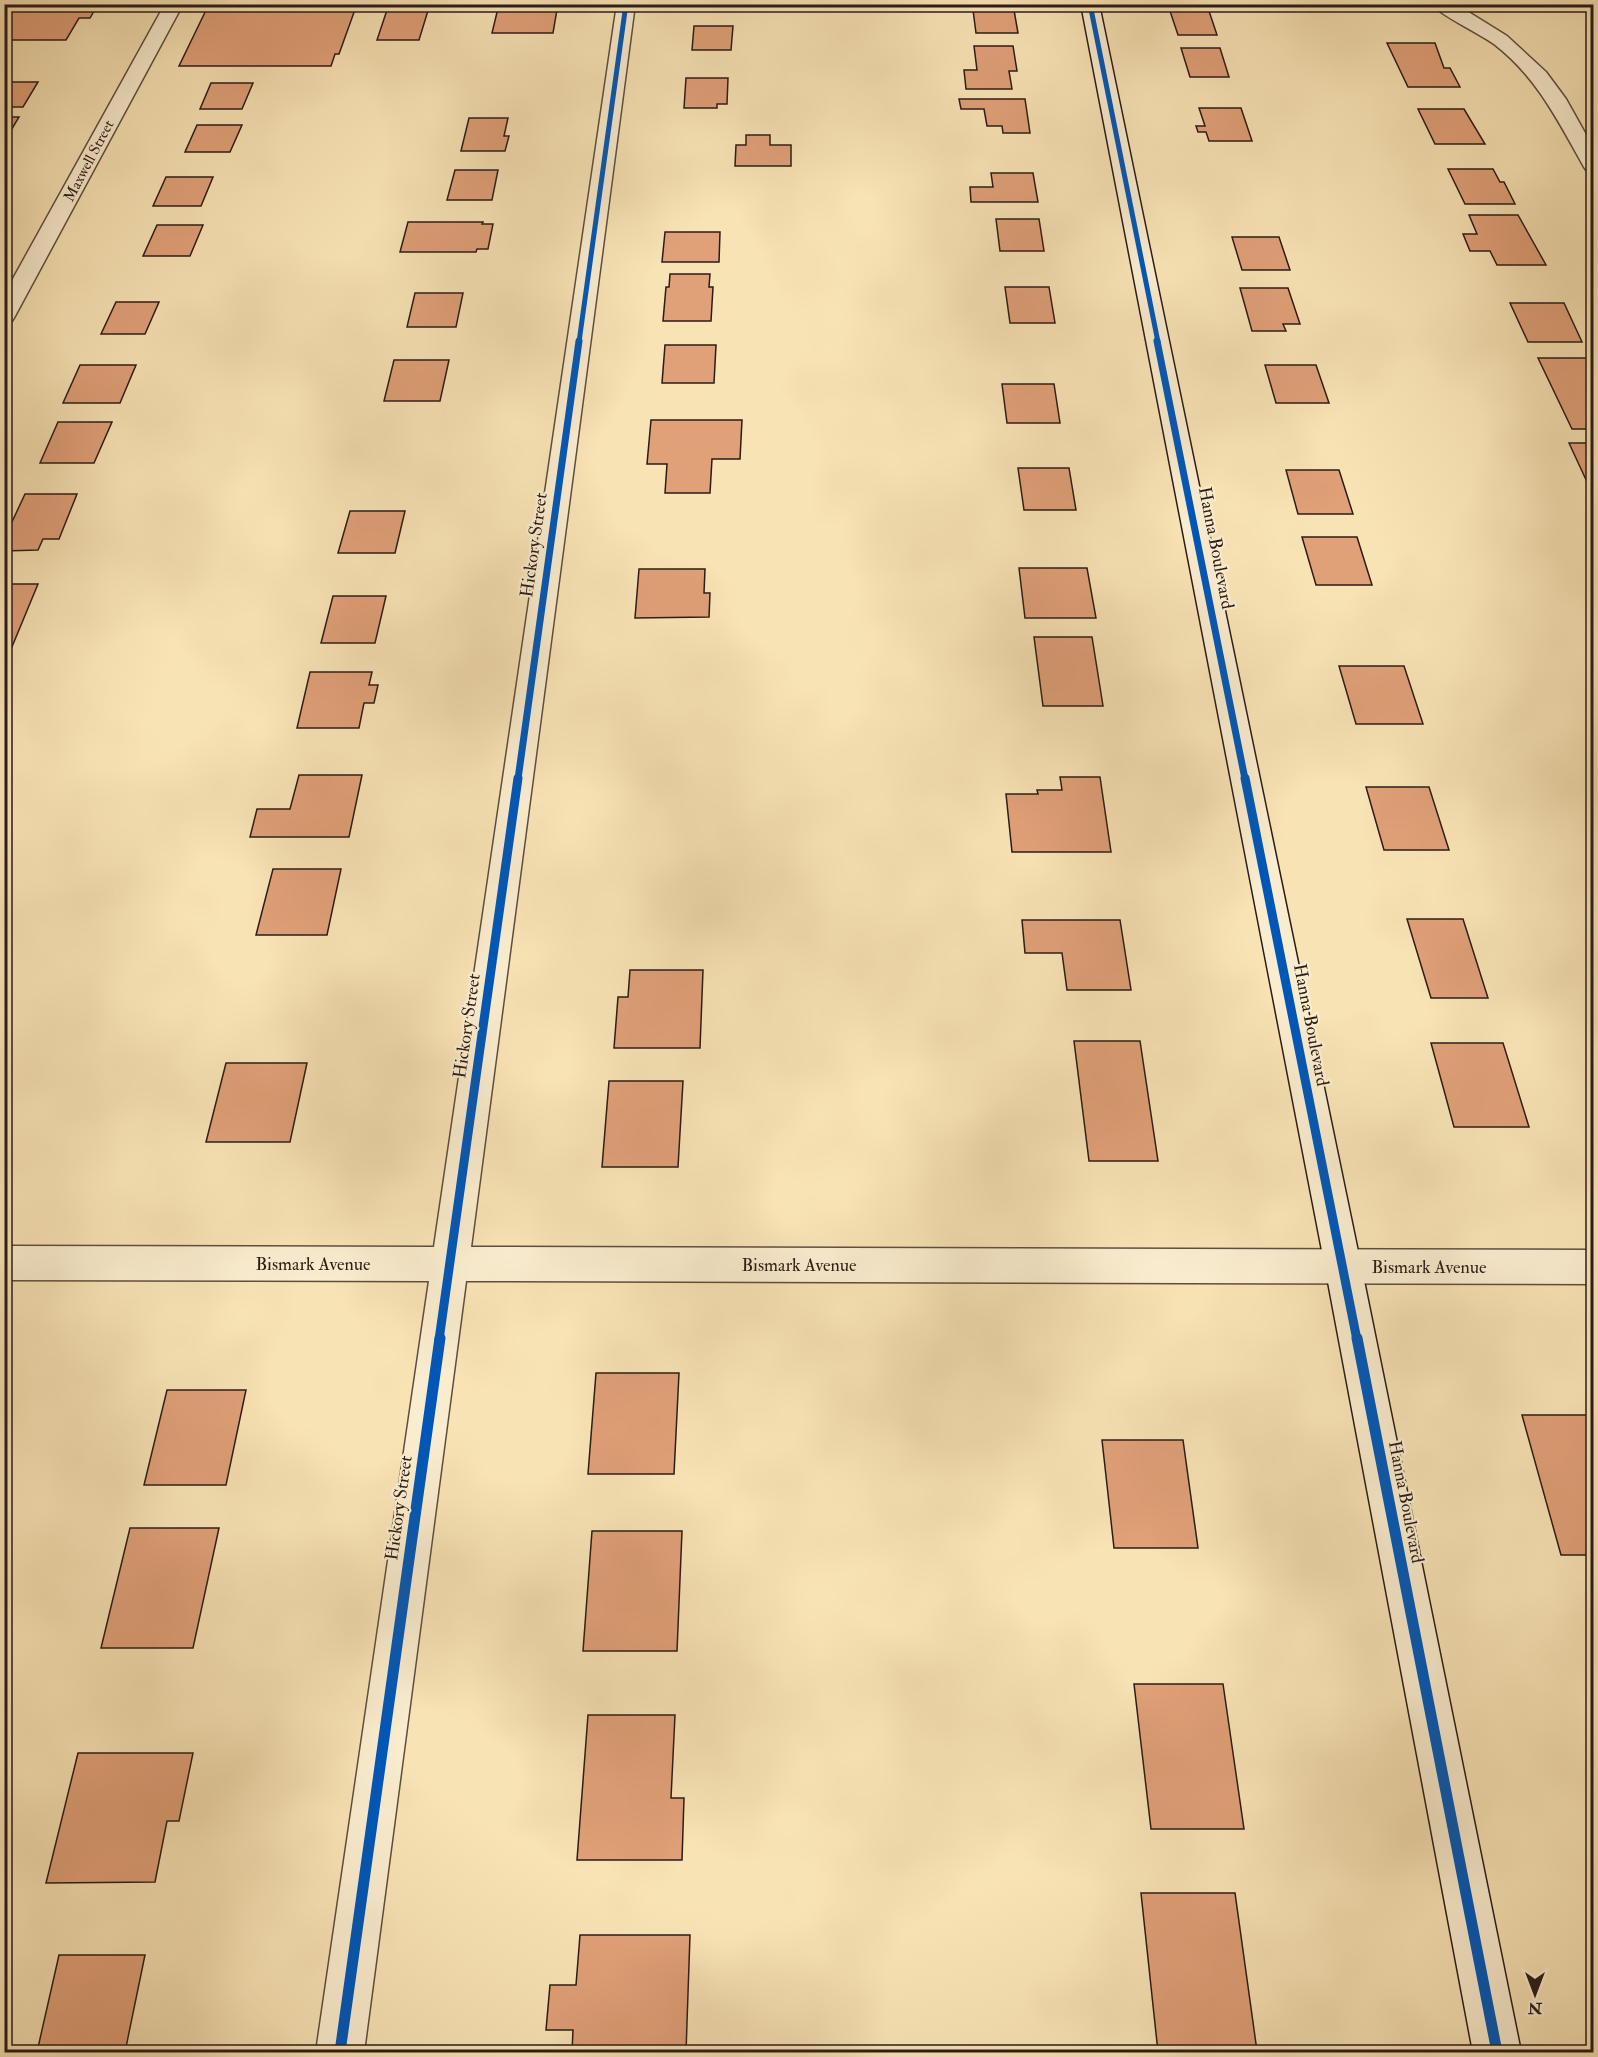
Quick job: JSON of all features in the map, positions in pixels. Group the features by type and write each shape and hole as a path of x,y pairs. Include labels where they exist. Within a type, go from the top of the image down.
{"street":[{"name":"Maxwell Street","path":"4,316 174,4"},
{"name":"Hickory Street","path":"340,2052 626,4"},
{"name":"Hanna Boulevard","path":"1090,4 1343,1266 1497,2052"},
{"path":"1440,4 1498,38 1526,62 1549,89 1593,167"},
{"name":"Bismark Avenue","path":"4,1263 1593,1267"}],"building":[{"path":"4,4 98,4 90,18 79,18 66,40 4,40"},
{"path":"209,4 357,4 339,54 335,54 331,66 179,66"},
{"path":"389,4 430,4 419,40 377,40"},
{"path":"499,4 558,4 553,33 492,33"},
{"path":"973,10 1014,10 1018,33 976,33"},
{"path":"1170,11 1209,11 1217,35 1178,35"},
{"path":"694,26 733,26 731,50 692,50"},
{"path":"1387,43 1435,43 1444,68 1450,68 1460,87 1408,87"},
{"path":"974,46 1013,46 1017,71 1009,71 1012,89 966,89 964,70 977,70"},
{"path":"1181,48 1220,48 1229,77 1190,77"},
{"path":"686,78 728,78 727,104 717,104 717,108 684,108"},
{"path":"4,82 38,82 23,107 4,107"},
{"path":"211,83 253,83 242,109 200,109"},
{"path":"959,99 1025,99 1030,133 1003,133 1002,126 987,126 984,109 961,109"},
{"path":"1199,108 1241,108 1252,141 1209,141 1206,132 1198,132 1196,126 1205,126"},
{"path":"1418,109 1464,109 1485,144 1435,144"},
{"path":"4,117 19,117 4,142"},
{"path":"469,118 508,118 504,136 509,136 505,151 461,151"},
{"path":"197,125 242,125 230,152 185,152"},
{"path":"746,135 770,135 770,145 791,145 791,166 735,166 736,145 746,145"},
{"path":"1448,169 1493,169 1500,182 1504,182 1515,204 1465,204"},
{"path":"455,170 498,170 492,200 447,200"},
{"path":"991,173 1033,173 1038,202 971,202 970,187 993,187"},
{"path":"166,177 213,177 201,206 153,206"},
{"path":"1469,215 1518,215 1546,265 1497,265 1490,251 1470,251 1463,234 1477,234"},
{"path":"996,219 1039,219 1044,251 1000,251"},
{"path":"408,222 493,224 488,249 477,249 476,252 400,252"},
{"path":"157,225 203,225 190,256 143,256"},
{"path":"665,232 720,232 719,262 662,262"},
{"path":"1232,237 1279,237 1290,270 1242,270"},
{"path":"670,274 710,274 709,287 713,287 711,321 663,321 666,287 669,287"},
{"path":"1005,287 1049,287 1055,323 1010,323"},
{"path":"1240,288 1288,288 1300,324 1283,324 1286,331 1252,331"},
{"path":"415,293 463,293 456,327 407,327"},
{"path":"116,302 159,302 145,334 101,334"},
{"path":"1510,303 1564,303 1582,342 1528,342"},
{"path":"665,345 716,345 714,383 662,383"},
{"path":"1538,358 1594,358 1594,429 1572,429"},
{"path":"394,360 449,360 440,401 384,401"},
{"path":"80,365 136,365 120,403 63,403"},
{"path":"1265,365 1316,365 1329,403 1276,403"},
{"path":"1002,384 1054,384 1060,423 1007,423"},
{"path":"651,420 742,420 740,459 712,459 710,493 665,493 667,464 647,464"},
{"path":"58,422 112,422 94,463 40,463"},
{"path":"1569,443 1594,443 1594,497"},
{"path":"1018,468 1069,468 1076,510 1024,510"},
{"path":"1286,470 1339,470 1353,514 1298,514"},
{"path":"25,494 77,494 59,539 43,539 38,550 4,551 4,539"},
{"path":"350,511 405,511 395,553 338,553"},
{"path":"1302,537 1357,537 1372,585 1316,585"},
{"path":"1019,568 1087,568 1096,618 1025,618"},
{"path":"639,569 705,569 704,593 710,593 709,617 635,618"},
{"path":"4,584 38,584 9,654 4,654"},
{"path":"333,596 386,596 375,643 321,643"},
{"path":"1034,637 1092,637 1103,706 1043,706"},
{"path":"1339,666 1404,666 1423,724 1356,724"},
{"path":"310,672 372,672 369,685 378,685 374,703 364,703 359,728 297,728"},
{"path":"299,775 362,775 349,837 250,837 257,809 290,809"},
{"path":"1060,777 1100,777 1111,852 1012,852 1006,794 1038,794 1037,790 1062,790"},
{"path":"1366,787 1429,787 1449,850 1384,850"},
{"path":"273,869 341,869 327,935 256,935"},
{"path":"1407,919 1463,919 1488,998 1431,998"},
{"path":"1022,920 1120,920 1131,990 1067,990 1062,953 1025,953"},
{"path":"630,970 703,970 700,1048 614,1048 618,997 628,997"},
{"path":"1074,1041 1140,1041 1158,1161 1089,1161"},
{"path":"1431,1043 1503,1043 1529,1127 1454,1127"},
{"path":"226,1063 307,1063 290,1142 206,1142"},
{"path":"609,1081 683,1081 678,1167 602,1167"},
{"path":"596,1373 679,1373 674,1474 588,1474"},
{"path":"167,1390 246,1390 226,1485 144,1485"},
{"path":"1522,1415 1594,1415 1594,1555 1561,1555"},
{"path":"1102,1440 1183,1440 1198,1548 1114,1548"},
{"path":"130,1528 219,1528 193,1648 101,1648"},
{"path":"592,1531 682,1531 677,1651 583,1651"},
{"path":"1134,1684 1223,1684 1244,1829 1151,1829"},
{"path":"588,1715 675,1715 671,1798 684,1798 682,1860 577,1860"},
{"path":"78,1753 193,1753 179,1821 167,1821 155,1882 46,1883"},
{"path":"1141,1893 1235,1893 1257,2051 1158,2052"},
{"path":"580,1935 690,1935 686,2052 572,2052 573,2030 546,2030 550,1985 576,1985"},
{"path":"59,1955 145,1955 125,2052 37,2052"}],"cycle path":[{"path":"340,2052 626,4"},
{"path":"1090,4 1343,1266 1497,2052"}]}
